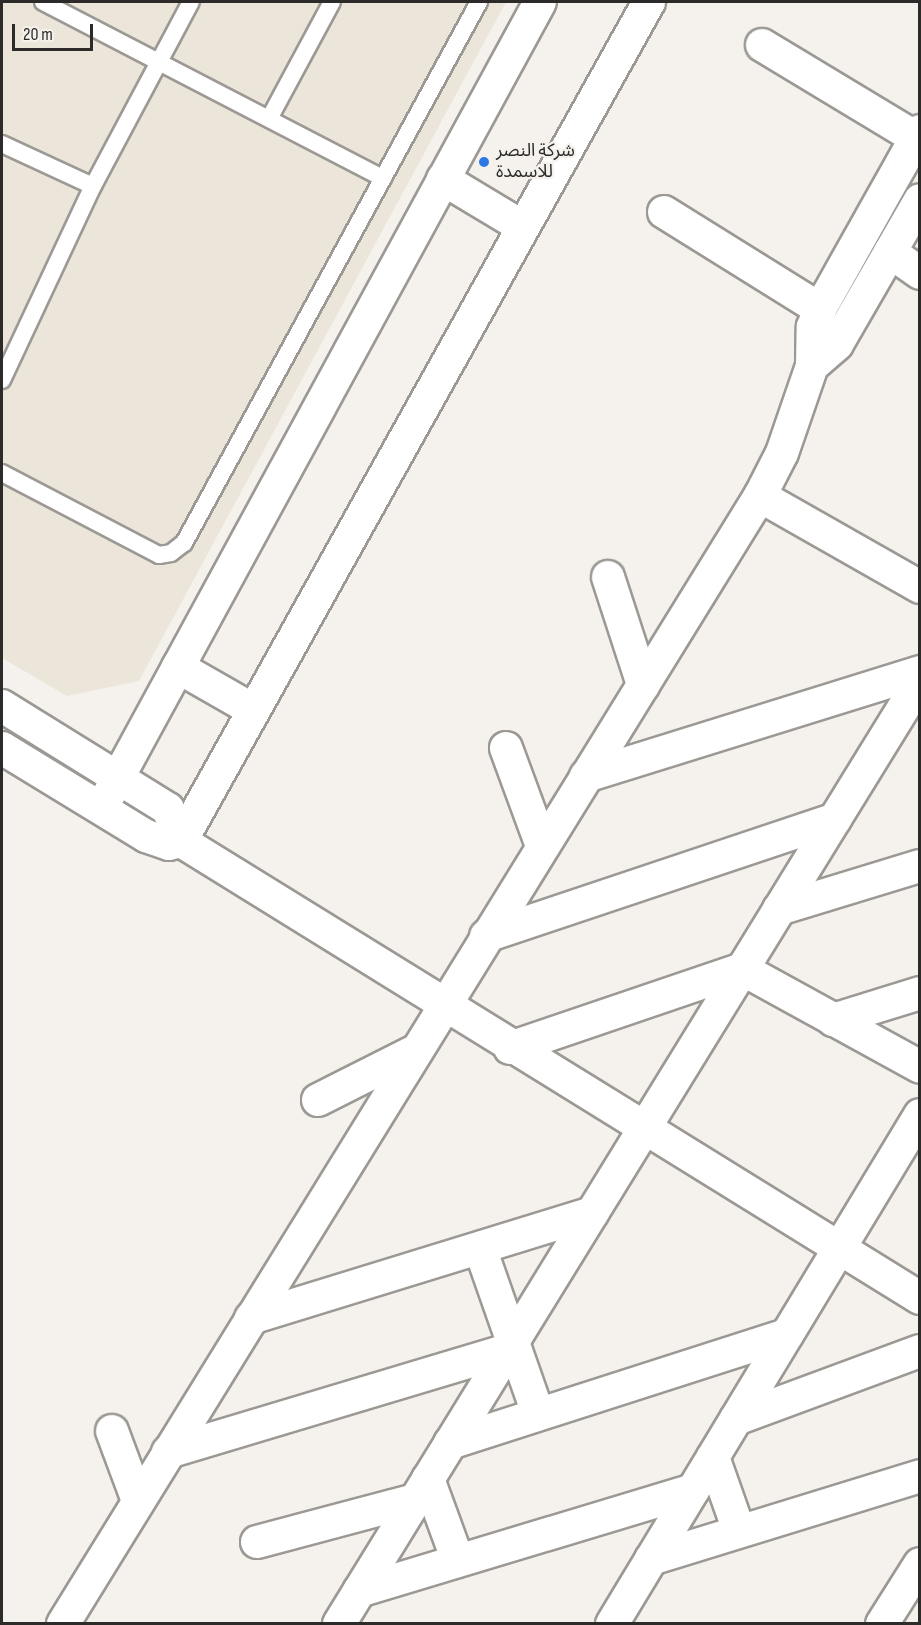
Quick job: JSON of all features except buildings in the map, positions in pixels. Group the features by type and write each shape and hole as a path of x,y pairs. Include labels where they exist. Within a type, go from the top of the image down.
{"street":[{"path":"102,807 540,2"},
{"path":"181,841 649,2"},
{"path":"63,1623 413,1052 760,496 782,453 812,366 811,346 820,309 918,135 762,45"},
{"path":"443,179 523,227"},
{"path":"812,366 837,344 920,200"},
{"path":"664,212 820,309"},
{"path":"890,252 920,273"},
{"path":"760,496 920,587"},
{"path":"608,577 643,685"},
{"path":"178,667 253,710"},
{"path":"586,776 920,672"},
{"path":"339,1623 920,681"},
{"path":"2,706 119,776 168,809 181,841"},
{"path":"2,748 157,842 181,841 442,1006 838,1249 911,1286"},
{"path":"506,748 542,846"},
{"path":"486,936 835,819"},
{"path":"779,909 920,867"},
{"path":"510,1048 742,969 920,1067"},
{"path":"833,1020 920,993"},
{"path":"318,1100 413,1052"},
{"path":"626,1615 651,1559 920,1115"},
{"path":"884,1173 920,1164"},
{"path":"250,1318 592,1213"},
{"path":"480,1248 511,1344 538,1414"},
{"path":"450,1443 787,1335"},
{"path":"168,1452 511,1344"},
{"path":"736,1419 920,1351"},
{"path":"111,1431 138,1502"},
{"path":"713,1457 739,1531"},
{"path":"651,1559 920,1476"},
{"path":"257,1542 422,1489"},
{"path":"422,1489 458,1561"},
{"path":"359,1591 693,1490"},
{"path":"882,1623 920,1564"}],"lane":[{"path":"43,2 270,117 383,178"},
{"path":"2,380 93,186 191,2"},
{"path":"270,117 332,2"},
{"path":"2,473 159,555 178,550 191,531 479,2"},
{"path":"2,144 93,186"}],"shaded area":[{"path":"2,2 506,2 139,681 67,696 2,658"}],"place":[{"name":"شركة النصر للاسمدة","path":"484,162"}]}
